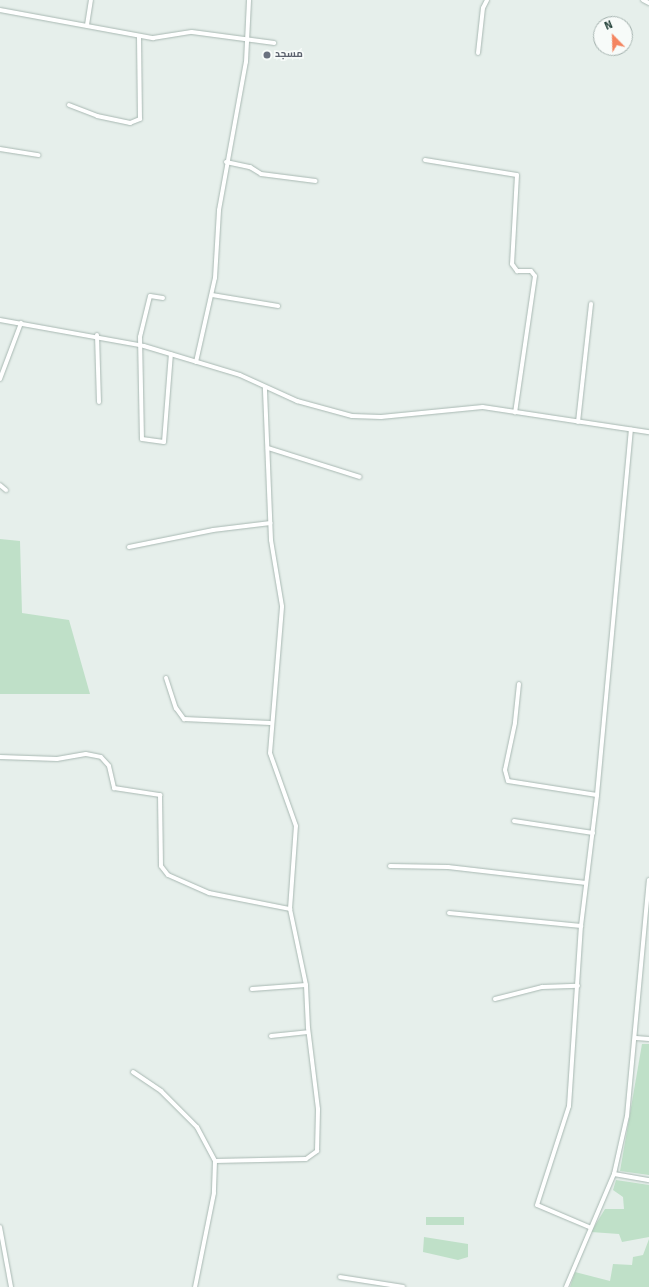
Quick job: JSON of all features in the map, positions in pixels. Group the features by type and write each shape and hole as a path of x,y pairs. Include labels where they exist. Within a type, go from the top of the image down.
{"street":[{"path":"87,25 91,0"},
{"path":"196,362 212,295 226,162 248,38 249,0"},
{"path":"478,53 483,8 487,0"},
{"path":"643,0 649,3"},
{"path":"0,10 87,25 139,36 164,39 192,32 248,38 274,43"},
{"path":"69,105 104,118 130,123 140,119 139,36"},
{"path":"0,149 39,155"},
{"path":"425,160 517,175 512,264 517,271 531,271 535,276 515,413"},
{"path":"226,162 250,167 261,174 316,181"},
{"path":"212,295 278,306"},
{"path":"163,298 150,296 140,345 142,439 164,442 171,354"},
{"path":"578,422 591,304"},
{"path":"0,320 97,335 140,345 258,381 265,388 297,401 368,418 462,407 649,432"},
{"path":"0,379 21,323"},
{"path":"97,335 99,402"},
{"path":"214,1161 313,1157 317,1151 318,1109 308,1032 306,985 290,909 296,826 274,771 270,723 282,606 271,540 272,523 265,388"},
{"path":"589,1227 538,1205 569,1106 581,926 597,795 631,430"},
{"path":"268,448 360,477"},
{"path":"0,485 6,490"},
{"path":"129,547 213,530 272,523"},
{"path":"166,678 176,708 184,719 270,723"},
{"path":"519,684 505,770 508,781 597,795"},
{"path":"0,757 57,759 86,754 101,757 109,766 114,788 160,794 161,866 168,875 209,893 290,909"},
{"path":"514,821 593,833"},
{"path":"390,866 448,868 586,883"},
{"path":"566,1287 589,1227 614,1174 627,1116 647,932 649,880"},
{"path":"449,913 581,926"},
{"path":"252,989 306,985"},
{"path":"496,999 542,986 578,986"},
{"path":"271,1036 308,1032"},
{"path":"636,1038 649,1039"},
{"path":"133,1072 161,1090 197,1127 214,1161 214,1192 196,1287"},
{"path":"614,1174 649,1180"},
{"path":"0,1227 11,1287"},
{"path":"340,1277 403,1287"}],"green space":[{"path":"0,539 20,541 22,613 69,620 90,694 0,694"},
{"path":"642,1044 649,1044 649,1175 620,1171"},
{"path":"616,1180 649,1185 649,1237 622,1242 619,1234 591,1232 605,1209 624,1209 623,1197 613,1190"},
{"path":"426,1217 464,1217 464,1225 426,1225"},
{"path":"424,1237 468,1244 468,1257 458,1260 423,1252"},
{"path":"649,1239 649,1287 570,1287 575,1272 610,1281 613,1264 632,1265 633,1257 643,1255"}],"place":[{"name":"مسجد","path":"267,55"}]}
